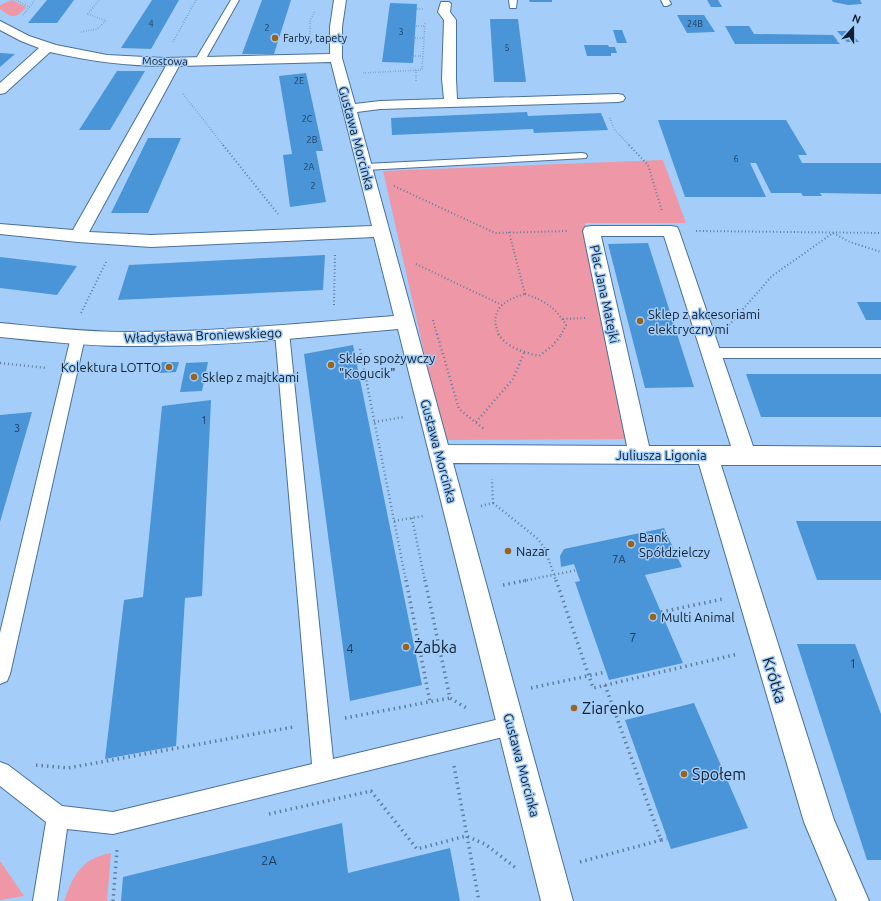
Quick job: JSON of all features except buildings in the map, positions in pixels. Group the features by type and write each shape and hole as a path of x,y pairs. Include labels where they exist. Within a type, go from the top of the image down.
{"street":[{"name":"Gustawa Morcinka","path":"340,0 336,27 336,58 340,75 558,901"},
{"path":"445,4 444,12 450,20 451,103"},
{"name":"Mostowa","path":"0,25 26,40 48,47 105,60 200,62 336,58"},
{"path":"0,90 48,47"},
{"path":"78,236 175,62"},
{"path":"350,109 380,105 618,98"},
{"path":"0,229 151,241 382,231"},
{"name":"Plac Jana Matejki","path":"640,455 591,231 671,231"},
{"path":"671,231 744,456"},
{"name":"Władysława Broniewskiego","path":"0,330 78,337 144,339 282,332 405,322"},
{"name":"Juliusza Ligonia","path":"440,454 881,456"},
{"name":"Krótka","path":"707,455 818,822 852,901"}],"lane":[{"path":"200,62 200,57 236,0"},
{"path":"365,167 582,156"},
{"path":"282,332 323,770"},
{"path":"0,674 78,337"},
{"path":"710,350 881,353"},
{"path":"0,773 58,817 113,823 323,770 512,726"},
{"path":"45,901 58,817"}],"path":[{"path":"16,0 29,7"},
{"path":"20,18 35,0"},
{"path":"75,33 97,29 106,21 88,14 99,0"},
{"path":"172,44 196,0"},
{"path":"422,68 425,21"},
{"path":"416,26 425,26"},
{"path":"415,38 424,38"},
{"path":"414,56 423,56"},
{"path":"340,75 422,70 422,68 425,68"},
{"path":"416,70 416,80"},
{"path":"168,75 294,235"},
{"path":"601,98 614,129 648,165 661,210 671,231 881,233"},
{"path":"396,192 394,185 495,233 591,231"},
{"path":"509,232 525,294"},
{"path":"833,233 850,242 881,252"},
{"path":"710,350 772,276 833,233"},
{"path":"334,308 335,247"},
{"path":"80,316 111,254"},
{"path":"415,257 419,272"},
{"path":"417,264 502,305"},
{"path":"525,294 543,300 558,312 566,325 562,336 539,356 524,353 512,347 498,336 495,322 497,309 502,305 508,300 525,294"},
{"path":"432,317 459,409 488,433"},
{"path":"358,341 430,702"},
{"path":"476,422 513,379 524,353"},
{"path":"0,363 70,371"},
{"path":"374,422 404,417"},
{"path":"491,477 494,503 538,539 545,548 593,688 744,652"},
{"path":"479,506 494,503"},
{"path":"394,521 424,516"},
{"path":"412,518 450,698"},
{"path":"476,591 577,570"},
{"path":"661,612 729,597"},
{"path":"524,690 606,672"},
{"path":"605,685 661,840"},
{"path":"30,764 68,768 450,698 470,710"},
{"path":"453,767 479,901"},
{"path":"263,815 371,791 417,849 466,836 485,843 519,871"},
{"path":"572,864 668,839"},
{"path":"114,901 117,849 125,847"}],"shaded area":[{"path":"12,0 26,7 16,16 11,16 0,9 0,5"},
{"path":"663,160 686,223 585,223 626,439 444,440 383,171"},
{"path":"111,853 107,901 64,901 71,883 80,869 93,859 101,855"},
{"path":"0,861 24,896 0,900"}],"place":[{"name":"Farby, tapety","path":"275,38"},
{"name":"Sklep z akcesoriami elektrycznymi","path":"640,321"},
{"name":"Sklep spożywczy \"Kogucik\"","path":"331,365"},
{"name":"Kolektura LOTTO","path":"169,367"},
{"name":"Sklep z majtkami","path":"194,377"},
{"name":"Bank Spółdzielczy","path":"631,544"},
{"name":"Nazar","path":"508,551"},
{"name":"Multi Animal","path":"653,617"},
{"name":"Żabka","path":"406,647"},
{"name":"Ziarenko","path":"574,708"},
{"name":"Społem","path":"684,774"}]}
